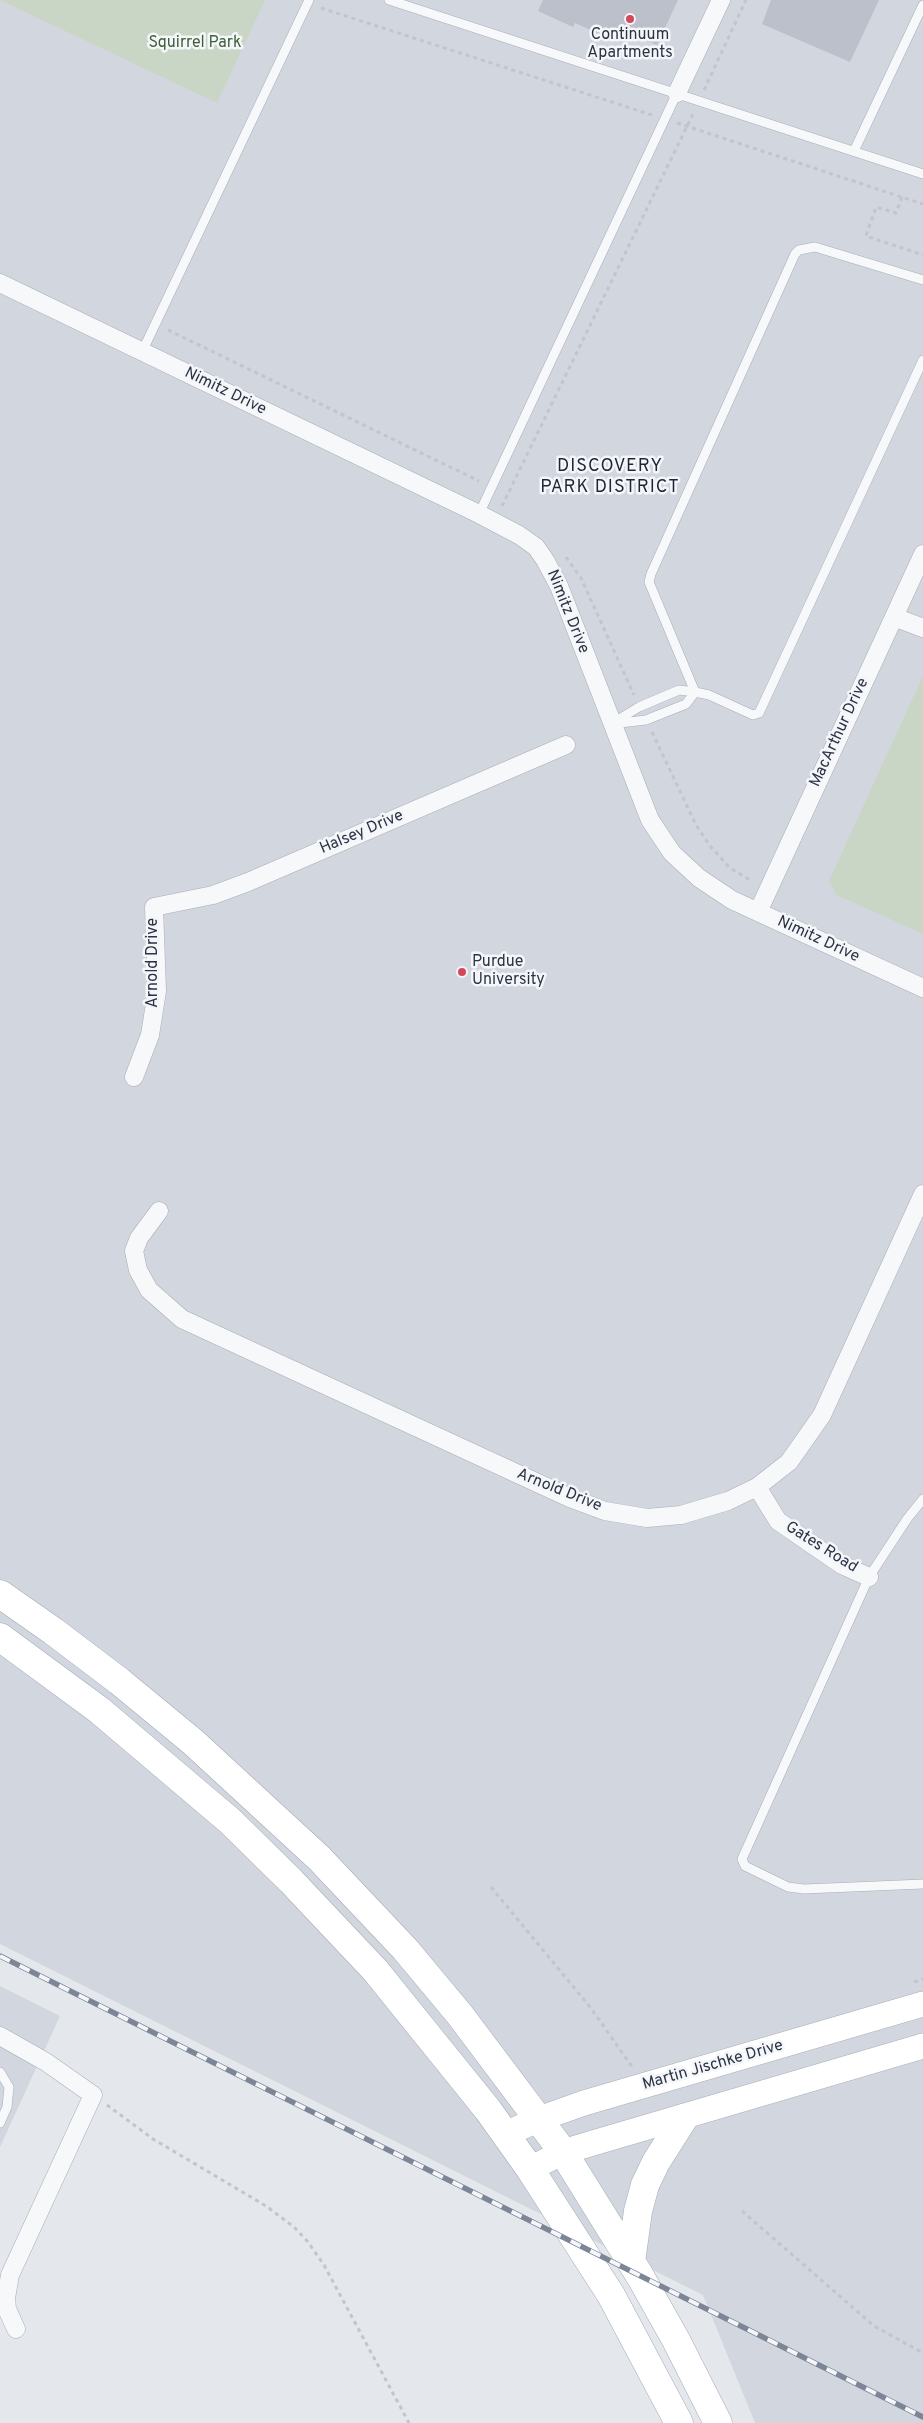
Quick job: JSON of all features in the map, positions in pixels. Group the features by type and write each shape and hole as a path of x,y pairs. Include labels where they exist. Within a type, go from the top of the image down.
{"main road":[{"path":"0,1594 53,1631 164,1717 252,1794 319,1858 411,1957 460,2015 563,2152 631,2262 676,2340 718,2423"},
{"path":"0,1638 99,1710 230,1821 292,1881 375,1970 433,2040 506,2134 611,2295 679,2423"},
{"name":"Martin Jischke Drive","path":"506,2134 539,2119 584,2103 923,2004"},
{"path":"530,2170 563,2152 684,2118 923,2046"},
{"path":"631,2262 638,2211 645,2185 656,2162 684,2118"}],"street":[{"path":"677,94 721,0"},
{"name":"Nimitz Drive","path":"0,283 142,352 482,507 536,547 559,586 611,724 650,820 672,852 699,878 732,900 923,988"},
{"name":"MacArthur Drive","path":"758,912 923,554"},
{"path":"894,618 923,628"},
{"name":"Halsey Drive","path":"154,907 213,895 248,882 566,745"},
{"name":"Arnold Drive","path":"134,1076 150,1035 157,991 154,907"},
{"name":"Arnold Drive","path":"159,1211 139,1238 134,1251 138,1270 149,1290 182,1319 546,1488 606,1511 647,1518 681,1515 714,1507 756,1488 789,1462 822,1415 923,1194"},
{"name":"Gates Road","path":"756,1488 778,1521 842,1564 869,1577"},
{"path":"0,2036 46,2062 93,2095 10,2276 6,2298 7,2309 16,2329"}],"lane":[{"path":"389,0 923,174"},
{"path":"142,352 308,2"},
{"path":"854,151 923,5"},
{"path":"482,507 677,94"},
{"path":"695,692 649,582 794,254 799,250 815,247 923,280"},
{"path":"611,724 640,707 679,690 709,694 753,715 759,712 923,360"},
{"path":"611,724 646,720 686,704 695,692"},
{"name":"Gates Road","path":"869,1577 906,1519 923,1500"},
{"path":"869,1577 742,1859 745,1866 788,1887 804,1889 923,1884"},
{"path":"0,2072 9,2087 8,2107 0,2123"}],"path":[{"path":"705,88 746,0"},
{"path":"308,2 923,204"},
{"path":"501,508 694,112"},
{"path":"902,197 896,213 876,207 866,236 923,255"},
{"path":"156,324 491,487"},
{"path":"482,507 507,510"},
{"path":"564,555 580,578 640,707"},
{"path":"646,720 696,825 710,846 730,868 768,890"},
{"path":"491,1887 590,2007 647,2086"},
{"path":"93,2095 153,2139 266,2206 294,2227 308,2242 324,2265 409,2423"},
{"path":"742,2210 874,2326 923,2353"}],"shaded area":[{"name":"Purdue University","path":"0,0 923,0 923,2423 755,2423 703,2295 0,1944"},
{"path":"0,1986 60,2016 0,2147"}],"green space":[{"name":"Squirrel Park","path":"0,0 265,0 217,103"},
{"path":"923,676 923,934 837,895 829,881"}],"building":[{"name":"Continuum Apartments","path":"543,0 678,0 657,45 623,30 617,42 575,23 573,27 538,11"},
{"path":"771,0 879,0 850,62 762,24"}],"railway":[{"path":"0,1956 923,2417"}],"place":[{"name":"Continuum Apartments","path":"630,19"},
{"name":"Purdue University","path":"462,972"}],"district":[{"name":"DISCOVERY PARK DISTRICT","path":"610,477"}]}
